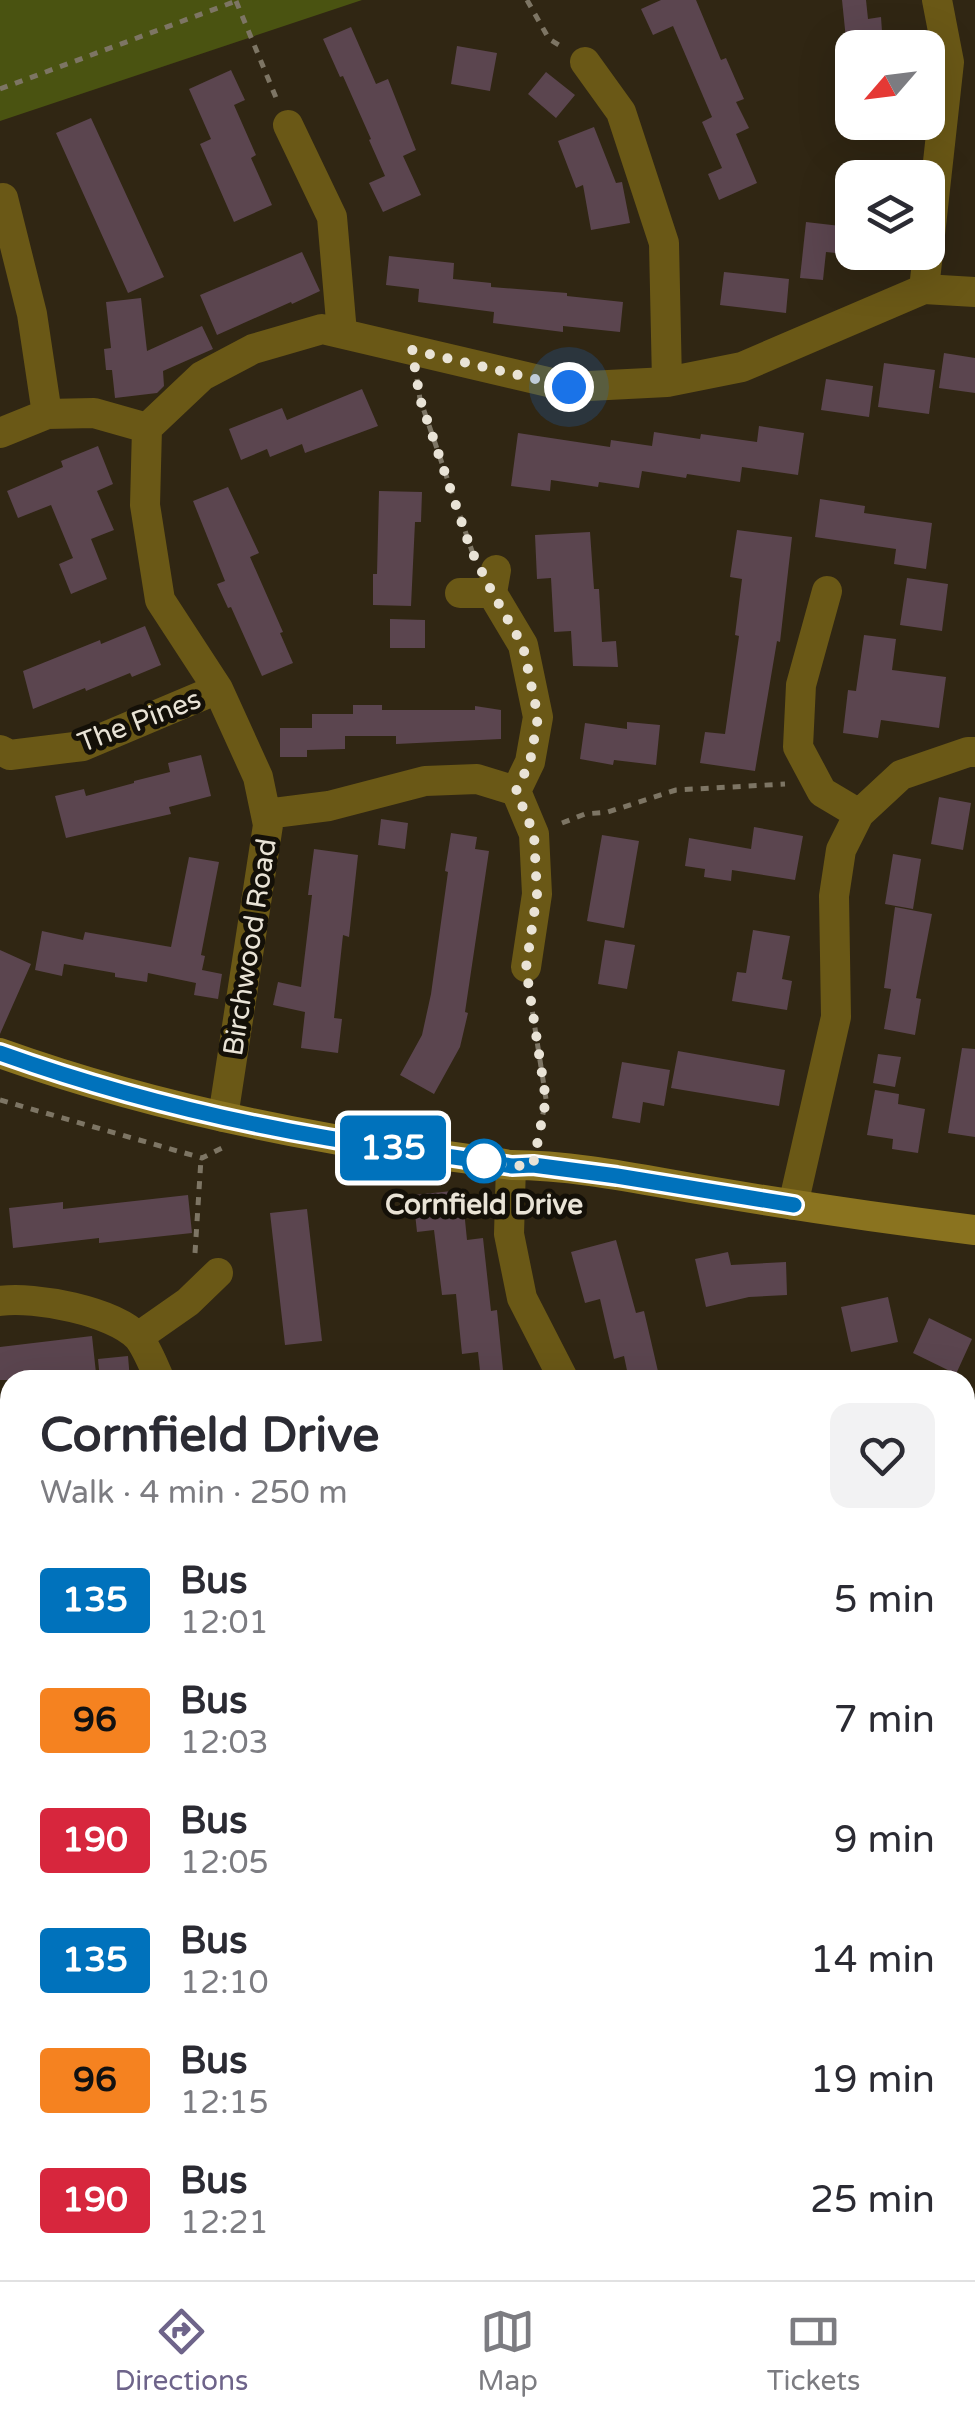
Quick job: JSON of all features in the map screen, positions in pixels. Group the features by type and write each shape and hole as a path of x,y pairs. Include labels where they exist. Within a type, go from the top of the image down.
{"street":[{"path":"924,289 962,59 937,0"},
{"path":"585,62 621,112 664,244 667,382"},
{"path":"288,125 332,216 342,333"},
{"path":"3,198 32,314 47,414"},
{"path":"0,433 47,414 94,413 147,428 202,376 253,349 322,328 569,387 667,382 742,367 924,289 975,292"},
{"name":"Birchwood Road","path":"147,428 145,506 160,600 218,689 258,776 268,826 224,1116"},
{"path":"460,593 494,581 523,646 538,717 530,762 516,791 534,834 537,894 526,968"},
{"path":"828,590 800,684 798,748 822,792 859,814"},
{"name":"The Pines","path":"0,750 10,755 84,746 218,689"},
{"path":"794,1205 836,1017 834,896 841,850 859,814 901,775 975,752"},
{"path":"266,814 329,806 425,781 477,778 516,791"},
{"path":"0,1053 61,1075 329,1138 975,1230"},
{"path":"522,1165 508,1234 522,1298 559,1370"},
{"path":"138,1337 204,1294"},
{"path":"0,1302 60,1304 107,1318 138,1337 155,1370"}],"path":[{"path":"0,89 237,0 288,125"},
{"path":"527,0 549,39 585,62"},
{"path":"412,350 420,399 471,550 494,581"},
{"path":"534,834 584,814 608,812 676,790 787,784 822,792"},
{"path":"522,1165 546,1100 526,968"},
{"path":"0,1100 202,1158 194,1258 204,1294"}],"green space":[{"path":"0,0 362,0 0,121"}],"building":[{"path":"661,0 696,0 721,60 726,58 744,99 736,102 749,128 736,134 757,183 719,200 708,174 722,168 702,122 712,117 673,26 653,35 641,9"},
{"path":"842,0 866,0 868,19 881,17 882,30 845,30"},
{"path":"351,27 376,84 388,79 416,150 403,156 421,195 383,212 369,183 385,176 323,39"},
{"path":"457,46 497,53 490,91 451,84"},
{"path":"231,70 245,100 234,105 272,205 234,222 200,144 211,139 189,89"},
{"path":"546,72 575,95 556,118 528,94"},
{"path":"91,118 164,277 128,293 56,133"},
{"path":"594,127 616,183 622,182 630,223 591,230 583,185 576,188 558,141"},
{"path":"806,222 835,225 835,253 826,252 823,280 800,278"},
{"path":"302,252 320,291 217,335 200,295"},
{"path":"389,256 454,263 453,279 491,283 491,287 623,302 620,332 563,326 563,332 493,323 494,312 418,302 419,289 386,285"},
{"path":"724,272 789,279 786,313 720,305"},
{"path":"141,298 147,351 202,326 213,349 163,371 164,386 157,393 115,398 112,370 106,370 104,349 111,348 106,302"},
{"path":"944,353 975,358 975,393 939,388"},
{"path":"884,363 935,370 929,414 878,407"},
{"path":"826,379 873,386 869,417 821,410"},
{"path":"362,389 378,426 305,453 302,444 270,457 267,449 241,460 229,429 282,408 287,420"},
{"path":"759,426 804,433 798,475 742,467 740,482 642,471 639,488 551,480 550,491 511,486 518,433 610,447 611,440 652,446 654,432 757,442"},
{"path":"98,446 113,484 97,491 114,530 91,539 107,579 71,594 59,564 73,558 51,505 18,518 7,491 63,467 61,461"},
{"path":"228,487 259,553 250,557 293,663 262,676 217,584 225,581 193,501"},
{"path":"379,491 422,492 421,522 415,522 411,606 373,605"},
{"path":"820,499 865,506 864,513 932,523 926,569 894,564 896,549 815,537"},
{"path":"737,530 792,537 780,642 777,641 755,771 700,763 705,732 725,734 739,636 735,635 742,579 730,577"},
{"path":"590,532 602,642 616,641 618,667 573,666 571,631 554,632 551,578 537,579 535,535"},
{"path":"907,578 948,584 942,631 900,625"},
{"path":"390,619 425,620 425,648 390,648"},
{"path":"145,626 161,665 33,709 23,671"},
{"path":"864,635 896,639 892,670 946,677 939,728 881,720 878,738 843,733 848,690 856,691"},
{"path":"353,705 382,705 382,710 475,710 475,706 501,710 501,739 396,744 396,736 345,736 345,749 307,750 307,757 280,757 280,728 312,728 312,714 353,714"},
{"path":"627,722 660,725 656,765 614,760 613,765 580,759 585,723 627,729"},
{"path":"201,755 211,796 169,807 171,814 66,838 55,796 84,789 86,796 134,783 170,772 168,763"},
{"path":"939,797 971,803 963,850 931,844"},
{"path":"381,819 408,823 405,849 378,845"},
{"path":"754,827 803,836 795,880 732,870 731,881 704,877 705,869 685,866 689,838 751,849"},
{"path":"451,833 477,837 475,849 489,851 465,1012 468,1013 460,1047 434,1094 400,1075 422,1035 431,994"},
{"path":"602,835 639,841 624,928 587,921"},
{"path":"314,849 358,855 349,937 343,935 334,1018 342,1019 338,1053 301,1048 305,1012 273,1005 278,982 301,987"},
{"path":"893,854 921,859 913,909 885,904"},
{"path":"189,857 219,862 201,955 205,956 202,970 222,974 218,999 194,995 196,983 148,973 147,982 64,964 62,976 35,970 42,931 83,940 85,932 171,947"},
{"path":"895,907 932,914 916,998 921,999 915,1035 884,1029 891,989 884,988"},
{"path":"753,930 790,936 782,979 792,981 787,1010 732,1001 737,972 746,973"},
{"path":"605,940 635,945 627,989 598,984"},
{"path":"0,950 31,964 0,1034"},
{"path":"962,1048 975,1049 975,1137 948,1133"},
{"path":"678,1051 785,1070 779,1106 671,1088"},
{"path":"878,1054 901,1057 895,1087 873,1083"},
{"path":"622,1062 670,1070 664,1106 643,1102 640,1123 612,1118"},
{"path":"875,1090 899,1094 898,1104 925,1109 918,1153 892,1149 893,1139 867,1135"},
{"path":"462,1190 467,1240 483,1238 491,1311 497,1310 503,1370 480,1370 478,1352 462,1354 456,1294 442,1295 434,1230 417,1232 413,1195"},
{"path":"188,1195 192,1233 13,1248 9,1208 63,1202 63,1209"},
{"path":"307,1209 322,1341 285,1345 270,1213"},
{"path":"616,1240 636,1313 644,1311 658,1370 627,1370 624,1356 614,1359 600,1299 585,1303 571,1252"},
{"path":"728,1252 731,1265 786,1262 787,1295 749,1297 706,1307 695,1259"},
{"path":"888,1297 898,1342 851,1352 841,1307"},
{"path":"929,1318 972,1339 958,1370 948,1370 913,1353"},
{"path":"92,1336 96,1370 0,1370 0,1347"},
{"path":"128,1356 129,1370 99,1370 98,1359"}],"bus line":[{"name":"135","path":"0,1053 61,1075 329,1138 512,1166 617,1176 794,1205"}],"place":[{"name":"Cornfield Drive","path":"484,1161"}],"route":[{"path":"484,1161 475,1160 533,1165 546,1100 526,968 537,894 534,834 516,791 530,762 538,717 523,646 471,550 420,399 412,350 569,387"}]}
